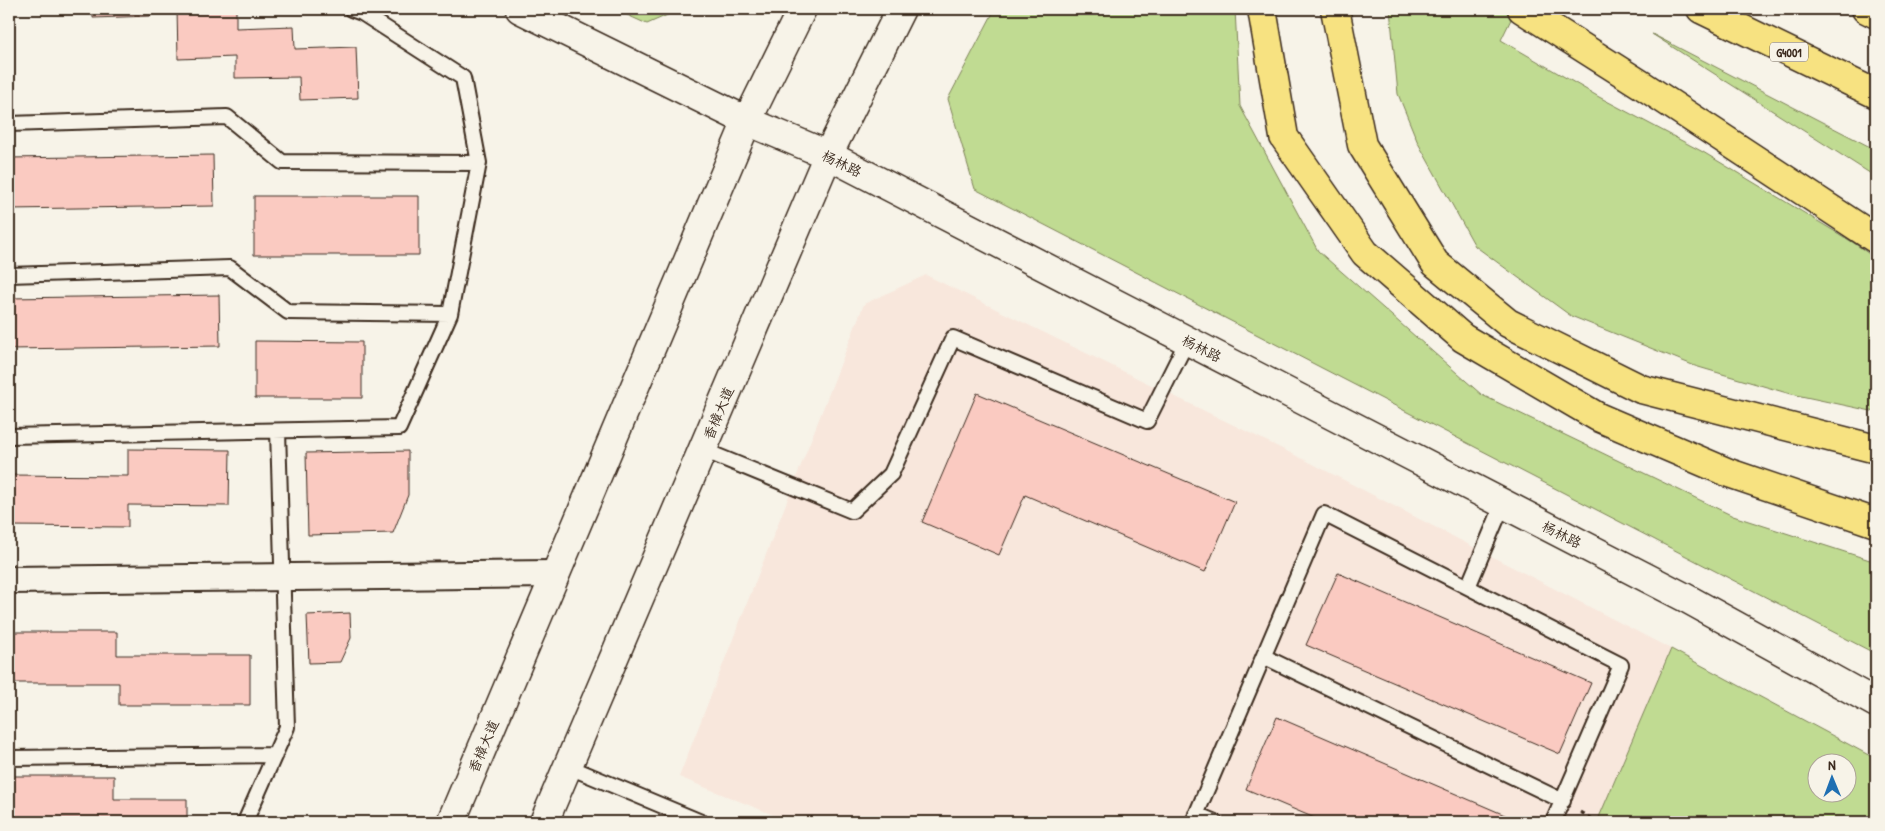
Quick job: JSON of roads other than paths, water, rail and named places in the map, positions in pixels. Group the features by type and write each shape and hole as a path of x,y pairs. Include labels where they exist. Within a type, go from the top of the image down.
{"highway":[{"path":"1262,9 1284,137 1365,253 1463,338 1598,417 1729,473 1876,523"},
{"path":"1335,9 1362,144 1435,263 1508,323 1641,389 1876,449"},
{"path":"1522,9 1642,85 1876,239"},
{"name":"G4001","path":"1701,9 1876,94"},
{"path":"1866,9 1876,14"}],"main road":[{"name":"杨林路","path":"520,9 747,121 828,155 1684,597 1876,703"},
{"name":"香樟大道","path":"451,822 747,121 802,9"},
{"name":"香樟大道","path":"544,822 828,155 901,9"}],"street":[{"path":"9,580 556,574"}],"lane":[{"path":"9,436 399,428 450,314 479,163 464,78 362,13 351,9"},
{"path":"9,124 227,117 282,162 479,163"},
{"path":"9,275 230,268 288,312 450,314"},
{"path":"702,450 852,511 891,474 953,338 1147,422 1187,341"},
{"path":"245,822 286,726 278,431"},
{"path":"1468,587 1503,504"},
{"path":"1215,822 1194,818 1265,657 1324,514 1621,666 1553,822"},
{"path":"1265,657 1563,801"},
{"path":"9,758 275,755"},
{"path":"568,766 701,822"}]}
